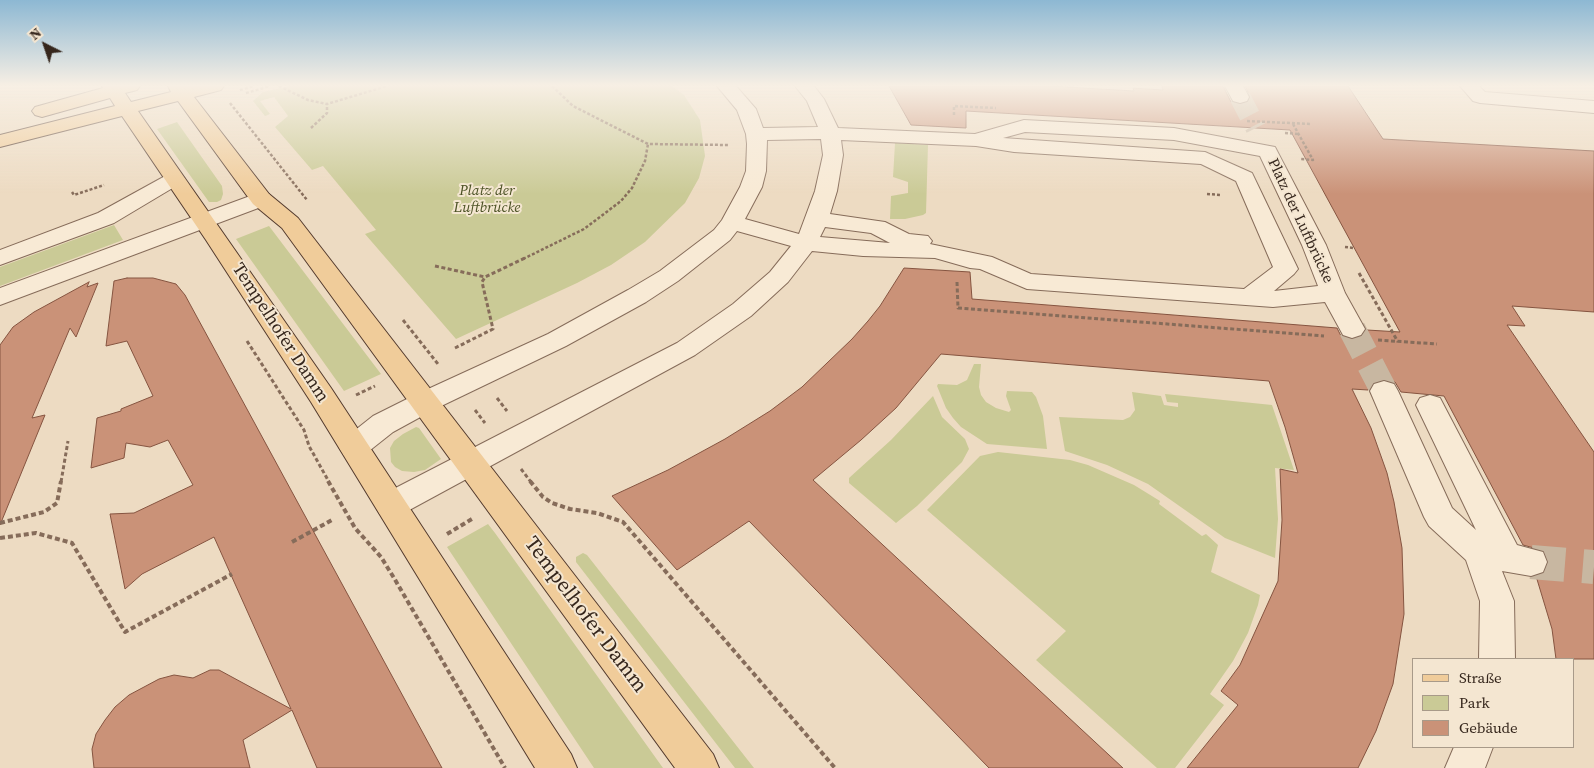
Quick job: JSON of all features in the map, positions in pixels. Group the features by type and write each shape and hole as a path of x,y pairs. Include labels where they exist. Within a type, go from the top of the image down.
{"main road":[{"path":"0,141 75,122"},
{"name":"Tempelhofer Damm","path":"135,122 204,220 354,447 557,768"},
{"name":"Tempelhofer Damm","path":"203,122 261,199 290,223 699,768"}],"street":[{"path":"354,447 383,424 425,402 557,340 637,296 669,276 722,235 747,196 756,171 757,139 751,122"},
{"path":"391,505 686,349 742,310 779,277 811,231 826,191 832,155 831,135 826,122"},
{"name":"Platz der Luftbrücke","path":"732,222 811,231 877,227 905,241 957,246 970,261 984,262 1027,281 1273,299 1333,293 1314,245 1268,151 1174,134 1024,126 976,140"},
{"path":"1256,130 1268,151"},
{"name":"Platz der Luftbrücke","path":"757,139 780,133 873,134 976,140 1014,146 1205,158 1245,177 1286,270 1250,297"},
{"path":"0,258 106,218 174,179"},
{"path":"0,297 261,199"},
{"path":"877,227 924,225"},
{"name":"Platz der Luftbrücke","path":"811,231 863,250 957,246"},
{"path":"1333,293 1352,329"},
{"path":"1384,391 1440,517 1505,557"},
{"path":"1430,405 1505,557 1497,601 1496,658"},
{"path":"1465,768 1474,748"}],"path":[{"path":"244,122 271,156"},
{"path":"311,128 318,122"},
{"path":"604,122 648,144 704,146 757,139"},
{"path":"1293,123 1313,160 1306,160"},
{"path":"1292,134 1299,134"},
{"path":"455,348 493,329 482,282 485,277 553,245 604,216 632,188 645,161 648,144"},
{"path":"72,192 74,195 104,185"},
{"path":"435,266 485,277"},
{"path":"957,279 958,308 1328,337"},
{"path":"1392,332 1398,342"},
{"path":"1375,340 1437,344"},
{"path":"349,398 378,384"},
{"path":"496,396 511,416"},
{"path":"294,413 307,436 309,446 355,528 388,568 505,768"},
{"path":"0,523 44,512 57,503 68,441"},
{"path":"540,493 552,504 597,513 623,522 835,768"},
{"path":"441,538 473,519"},
{"path":"292,542 332,520"},
{"path":"0,538 36,533 72,543 125,632 232,574"}],"green space":[{"path":"177,122 222,186 223,194 221,200 209,202 157,129"},
{"name":"Platz der Luftbrücke","path":"281,122 700,122 705,156 699,178 685,203 645,242 611,265 577,283 456,339 365,234 376,230 323,166 312,170 275,127"},
{"path":"895,143 928,145 926,213 923,215 905,219 890,219 891,196 908,193 908,182 893,177"},
{"path":"114,225 123,240 0,286 0,267"},
{"path":"269,226 381,374 344,391 236,239"},
{"path":"974,364 981,364 979,387 981,395 986,402 996,408 1009,412 1011,410 1006,396 1007,391 1032,392 1036,397 1043,416 1047,449 987,444 961,427 953,418 946,408 937,386 938,384 957,385 967,380"},
{"path":"1132,392 1161,396 1164,405 1178,407 1178,403 1167,402 1165,394 1272,405 1294,470 1275,468 1278,519 1275,558 1225,538 1148,484 1107,465 1065,451 1059,417 1123,420 1130,417 1135,410"},
{"path":"933,396 942,417 965,439 969,449 962,462 917,506 896,523 849,483 849,478 891,440"},
{"path":"416,427 419,428 441,459 425,470 414,472 402,471 391,462 390,448 394,441"},
{"path":"998,452 1070,460 1088,465 1134,485 1160,501 1159,504 1202,536 1206,534 1218,545 1211,572 1260,595 1248,633 1233,661 1210,694 1224,705 1175,768 1157,768 1036,660 1066,631 927,510 980,456"},
{"path":"488,524 663,768 594,768 447,547"},
{"path":"583,553 587,555 754,768 735,768 576,562 576,557"}],"building":[{"path":"909,122 966,122 966,128 911,125"},
{"path":"1151,122 1372,122 1383,139 1594,151 1594,312 1512,306 1525,326 1507,325 1594,452 1594,659 1556,658 1552,629 1536,576 1545,573 1549,563 1545,551 1523,545 1444,396 1401,392 1395,382 1385,379 1373,382 1368,390 1352,389 1371,428 1387,473 1394,502 1402,548 1404,614 1393,684 1376,731 1358,768 1187,768 1238,705 1221,691 1240,665 1278,581 1282,520 1280,469 1298,473 1269,381 941,354 896,408 813,480 1123,768 989,768 749,521 677,570 612,496 668,470 725,439 770,411 802,387 868,321 904,268 970,272 972,299 1337,328 1341,336 1351,340 1362,337 1367,330 1400,332 1290,130"},
{"path":"127,278 153,278 176,284 185,295 442,768 317,768 292,710 243,740 250,768 94,768 92,749 96,734 105,720 115,707 129,695 159,679 174,675 193,678 210,670 219,670 291,709 214,537 142,574 125,589 110,514 134,513 193,485 168,440 150,447 126,443 124,458 91,468 97,418 121,411 121,409 153,396 127,341 106,346 114,281"},
{"path":"89,282 87,287 98,283 76,337 70,328 32,418 45,415 0,525 0,345 13,327 34,312"}],"tunnel":[{"path":"1253,122 1256,128"},
{"path":"1352,329 1384,391"},
{"path":"1531,562 1594,567"}]}
